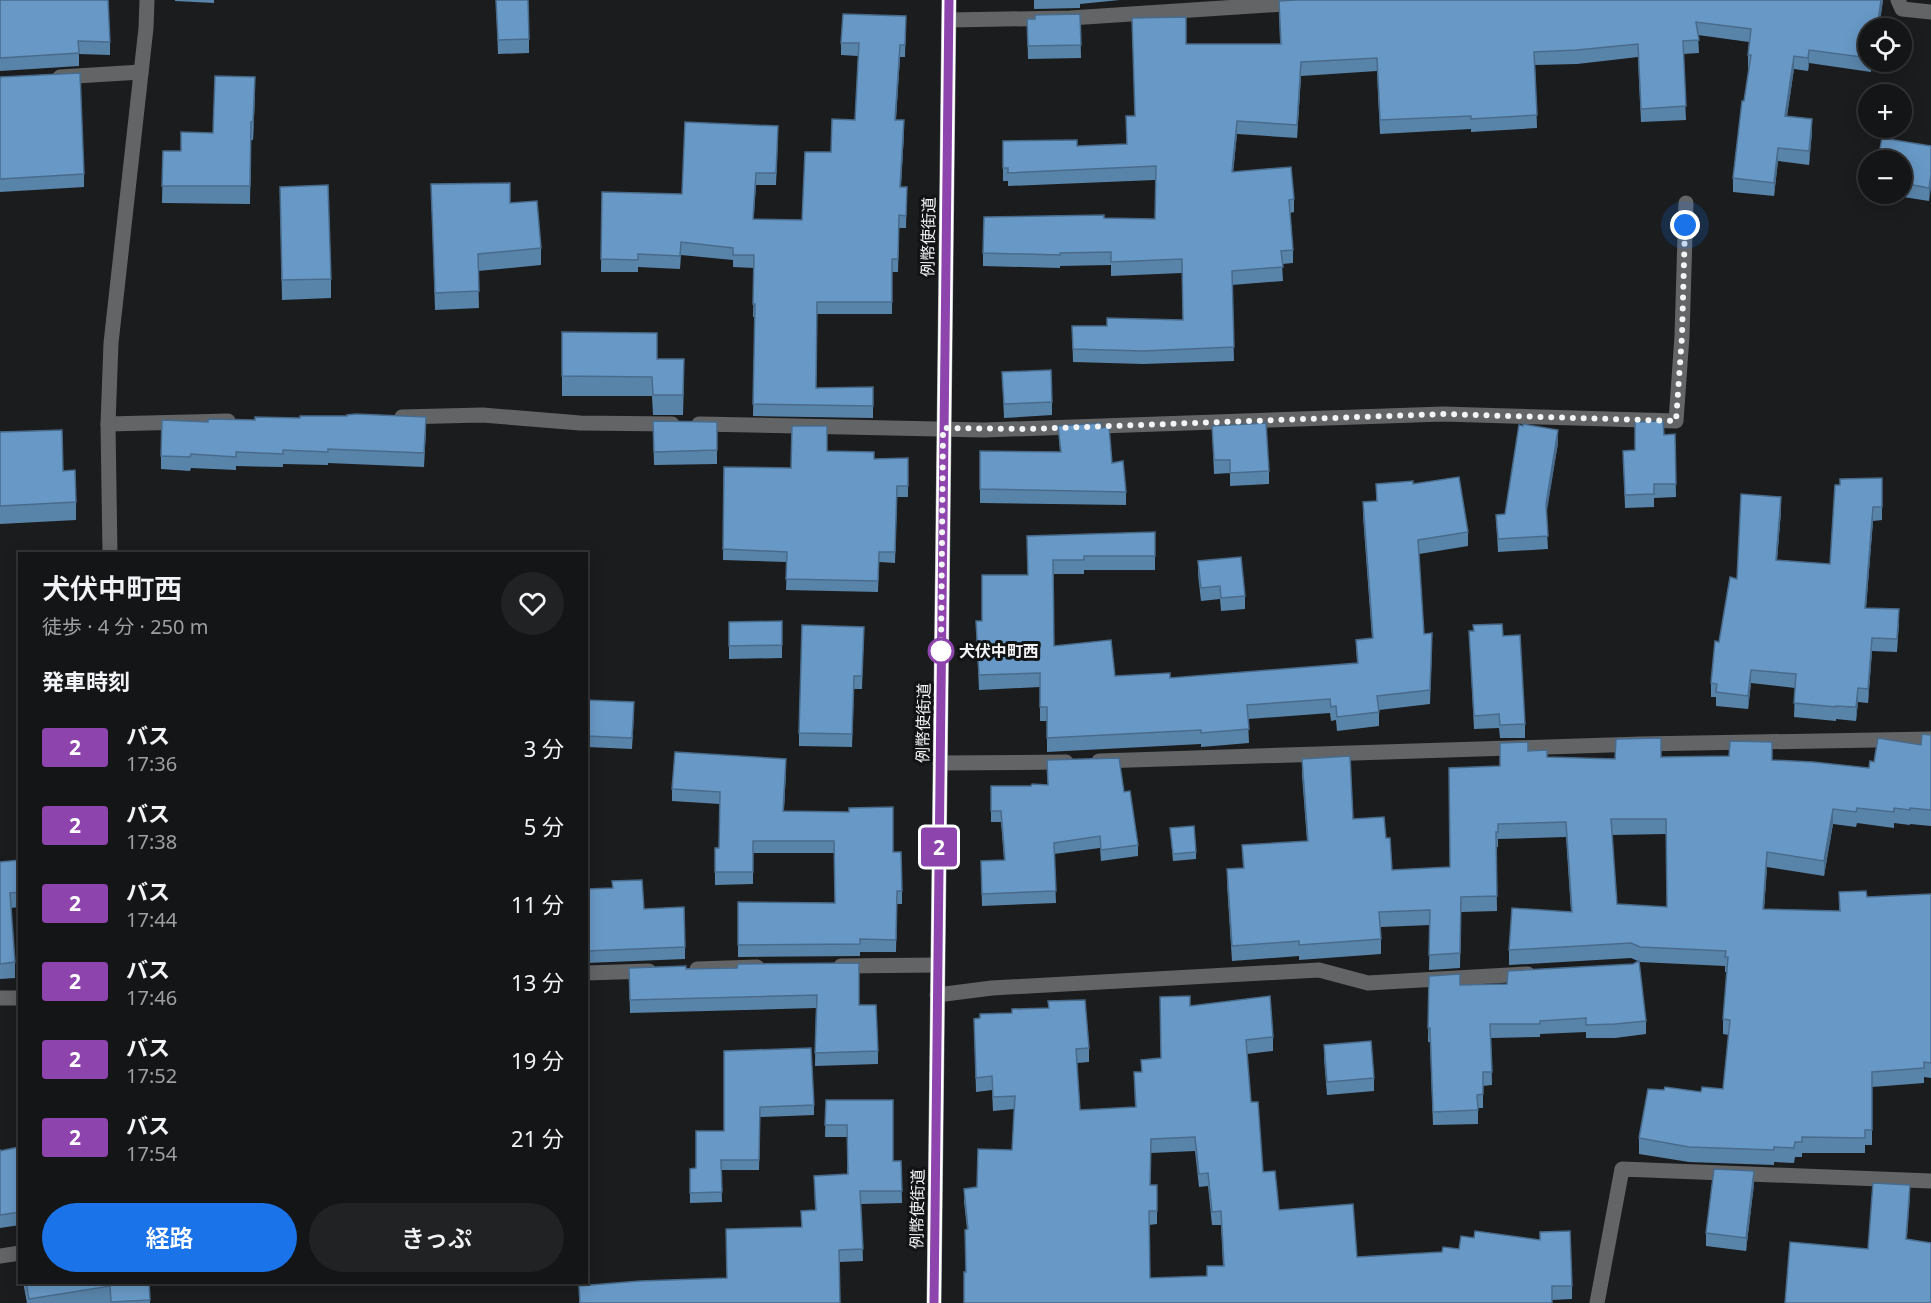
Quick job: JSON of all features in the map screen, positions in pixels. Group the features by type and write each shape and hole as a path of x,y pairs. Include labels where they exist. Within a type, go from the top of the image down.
{"main road":[{"name":"例幣使街道","path":"934,1303 949,0"}],"street":[{"path":"110,552 108,424 111,343 147,0"},
{"path":"1898,0 1902,9 1931,12"},
{"path":"949,20 1070,18 1316,2"},
{"path":"47,78 141,72"},
{"path":"389,417 482,415 580,423 1029,429 1443,414 1676,421 1682,336 1686,203"},
{"path":"108,424 249,421"},
{"path":"940,763 1013,763 1640,744 1931,739"},
{"path":"830,966 937,965"},
{"path":"588,973 771,967"},
{"path":"937,994 992,988 1319,970 1368,983 1548,973"},
{"path":"0,999 18,998"},
{"path":"1597,1303 1622,1169 1931,1181"},
{"path":"0,1256 18,1253"}],"building":[{"path":"0,0 108,0 110,42 78,41 79,53 0,58"},
{"path":"496,0 528,0 529,39 498,40"},
{"path":"1881,0 1878,18 1858,18 1858,57 1809,50 1808,58 1794,56 1785,116 1812,119 1809,151 1778,148 1774,183 1733,178 1742,101 1744,101 1751,55 1748,55 1751,29 1696,22 1699,40 1683,41 1686,106 1641,109 1638,44 1534,52 1537,115 1471,119 1471,116 1380,120 1377,58 1301,62 1297,125 1237,121 1232,172 1291,167 1294,199 1289,200 1293,250 1281,251 1283,267 1232,271 1234,347 1143,351 1073,349 1072,326 1107,326 1107,318 1183,320 1182,259 1111,262 1111,252 1060,253 1060,255 983,253 984,217 1104,215 1104,218 1155,219 1156,166 1008,173 1008,168 1003,168 1003,141 1077,140 1077,146 1127,144 1126,116 1135,116 1132,18 1186,17 1186,44 1281,44 1279,1"},
{"path":"843,14 906,16 905,45 900,45 895,120 904,120 900,187 907,187 906,216 899,215 898,259 892,259 892,302 817,302 816,388 873,387 873,406 753,404 754,255 733,255 733,248 681,242 680,256 638,254 638,260 601,259 602,192 682,194 685,122 778,126 776,173 756,173 753,219 802,220 805,152 831,152 832,119 855,120 859,43 841,43"},
{"path":"1080,14 1081,45 1028,46 1027,19 1035,19 1035,15"},
{"path":"80,73 84,174 0,179 0,77"},
{"path":"215,76 255,77 253,122 251,122 250,186 162,186 163,151 181,151 181,132 213,133"},
{"path":"1882,138 1931,146 1929,188 1912,185 1912,150 1880,150"},
{"path":"510,183 510,203 537,201 541,248 478,254 479,291 435,293 431,184"},
{"path":"328,185 331,279 282,280 280,187"},
{"path":"562,332 657,333 657,359 684,359 683,395 653,395 652,377 562,376"},
{"path":"1051,370 1052,402 1004,404 1002,372"},
{"path":"356,414 426,417 424,453 328,449 328,452 283,450 283,454 236,452 236,457 191,454 190,457 161,456 162,420 208,422 208,419 255,420 255,417 300,418 300,416"},
{"path":"653,421 717,422 717,450 654,452"},
{"path":"1663,421 1664,435 1675,434 1676,484 1654,484 1654,494 1625,495 1623,451 1635,450 1635,422"},
{"path":"1101,423 1101,428 1109,427 1112,463 1123,461 1126,492 980,489 980,451 1061,452 1058,426"},
{"path":"1266,423 1269,471 1230,473 1230,460 1214,460 1212,426"},
{"path":"1523,424 1558,430 1546,504 1548,536 1498,539 1496,515 1505,514 1519,425 1523,426"},
{"path":"792,426 827,426 827,451 874,452 874,459 908,458 908,486 897,486 895,552 879,552 878,581 786,579 787,552 723,549 724,467 791,468"},
{"path":"62,430 63,471 75,470 76,502 0,506 0,432"},
{"path":"1459,477 1468,532 1418,540 1424,634 1432,633 1430,690 1377,696 1379,712 1337,717 1336,706 1331,707 1330,699 1247,705 1249,729 1201,733 1201,730 1047,738 1047,707 1040,707 1040,673 979,675 976,621 982,621 982,575 1028,575 1027,536 1155,532 1155,556 1084,556 1084,560 1053,560 1054,646 1111,640 1115,676 1170,673 1170,678 1358,663 1356,640 1373,638 1363,502 1377,501 1376,484 1413,481 1413,484"},
{"path":"1882,478 1882,507 1873,507 1865,608 1899,609 1897,639 1872,638 1868,689 1858,688 1856,707 1794,703 1796,674 1751,670 1748,696 1716,692 1717,684 1711,683 1715,641 1719,642 1730,577 1737,579 1741,494 1781,497 1776,560 1830,564 1835,485 1840,485 1840,479"},
{"path":"1241,557 1245,596 1221,598 1220,586 1201,588 1198,561"},
{"path":"782,621 782,645 729,646 729,622"},
{"path":"1502,624 1503,636 1520,635 1525,724 1500,725 1499,714 1474,716 1469,631 1474,631 1473,625"},
{"path":"802,625 864,627 862,676 854,676 852,734 799,733"},
{"path":"588,700 634,702 632,738 588,736"},
{"path":"1922,734 1931,735 1931,810 1894,808 1894,812 1857,808 1856,812 1833,809 1824,861 1767,852 1763,909 1840,911 1839,892 1866,891 1867,897 1931,894 1931,1063 1924,1062 1924,1068 1872,1072 1872,1130 1865,1130 1865,1138 1802,1137 1802,1142 1795,1142 1794,1148 1774,1147 1774,1150 1689,1147 1639,1138 1648,1089 1664,1090 1665,1087 1701,1092 1702,1087 1723,1089 1730,1020 1723,1019 1728,957 1725,957 1726,951 1640,947 1631,943 1509,950 1512,908 1572,912 1566,822 1498,824 1498,832 1496,832 1497,896 1461,897 1460,953 1429,955 1430,910 1379,912 1381,939 1299,945 1299,941 1232,946 1227,869 1244,868 1242,845 1308,841 1302,759 1350,756 1353,819 1384,817 1386,838 1390,838 1392,870 1450,867 1449,768 1500,766 1500,743 1528,742 1528,751 1547,750 1547,757 1615,759 1616,739 1661,738 1661,757 1729,756 1730,741 1772,742 1772,760 1869,768 1870,761 1874,762 1878,738 1921,745","holes":["1611,819 1666,819 1667,907 1617,904"]},
{"path":"675,752 786,759 783,811 849,812 849,808 893,807 893,852 901,852 902,891 897,891 896,940 860,939 860,944 738,945 738,902 835,903 834,841 753,841 753,872 715,872 715,848 719,848 720,792 672,789"},
{"path":"1119,758 1124,792 1130,791 1138,845 1101,850 1100,836 1054,843 1056,891 982,894 981,861 1005,860 1001,811 991,811 991,786 1048,785 1047,760"},
{"path":"1194,826 1196,852 1173,854 1170,828"},
{"path":"18,860 18,892 10,893 15,962 0,964 0,862"},
{"path":"642,880 644,909 684,907 685,947 588,951 588,889 613,888 612,881"},
{"path":"1639,961 1646,1021 1586,1025 1586,1018 1540,1021 1540,1024 1490,1024 1492,1072 1483,1072 1483,1094 1477,1095 1478,1110 1433,1112 1430,1028 1428,1028 1429,976 1460,974 1460,985 1507,984 1508,971 1633,964"},
{"path":"859,963 859,1005 876,1005 878,1051 815,1053 817,995 630,1000 629,968 686,966 686,969 737,968 738,964"},
{"path":"1190,996 1190,1006 1270,996 1273,1037 1246,1040 1251,1102 1258,1102 1263,1172 1275,1171 1279,1210 1353,1204 1357,1257 1442,1252 1443,1247 1459,1249 1461,1236 1474,1238 1475,1231 1540,1240 1540,1232 1570,1231 1572,1286 1552,1286 1552,1303 964,1303 965,1230 968,1229 964,1189 977,1187 978,1149 1012,1150 1015,1096 993,1097 992,1076 976,1078 974,1019 980,1018 980,1014 1012,1013 1012,1009 1049,1008 1048,1001 1085,1000 1089,1048 1076,1049 1080,1110 1136,1107 1134,1072 1142,1072 1141,1060 1161,1058 1160,997","holes":["1195,1137 1199,1174 1208,1173 1212,1212 1221,1211 1224,1266 1207,1266 1207,1276 1150,1278 1149,1211 1157,1211 1157,1185 1150,1185 1151,1139"]},
{"path":"1371,1041 1374,1078 1327,1082 1324,1045"},
{"path":"811,1048 814,1105 760,1107 759,1160 721,1160 722,1192 690,1193 690,1169 696,1168 696,1131 724,1131 724,1051"},
{"path":"826,1100 893,1100 893,1161 901,1161 902,1191 860,1191 863,1249 839,1250 840,1303 580,1303 579,1286 727,1278 726,1229 802,1227 801,1211 816,1210 814,1176 848,1174 847,1125 825,1125"},
{"path":"18,1147 18,1212 0,1215 0,1151"},
{"path":"1714,1169 1754,1171 1746,1238 1706,1233"},
{"path":"1873,1183 1910,1185 1906,1239 1931,1243 1931,1303 1785,1303 1790,1242 1868,1249"},
{"path":"26,1284 149,1284 150,1300 111,1302 110,1286 29,1299"}],"bus line":[{"name":"2","path":"934,1303 949,0"}],"place":[{"name":"犬伏中町西","path":"941,651"}],"route":[{"path":"941,651 943,428 1029,429 1443,414 1676,421 1682,336 1685,225"}]}
